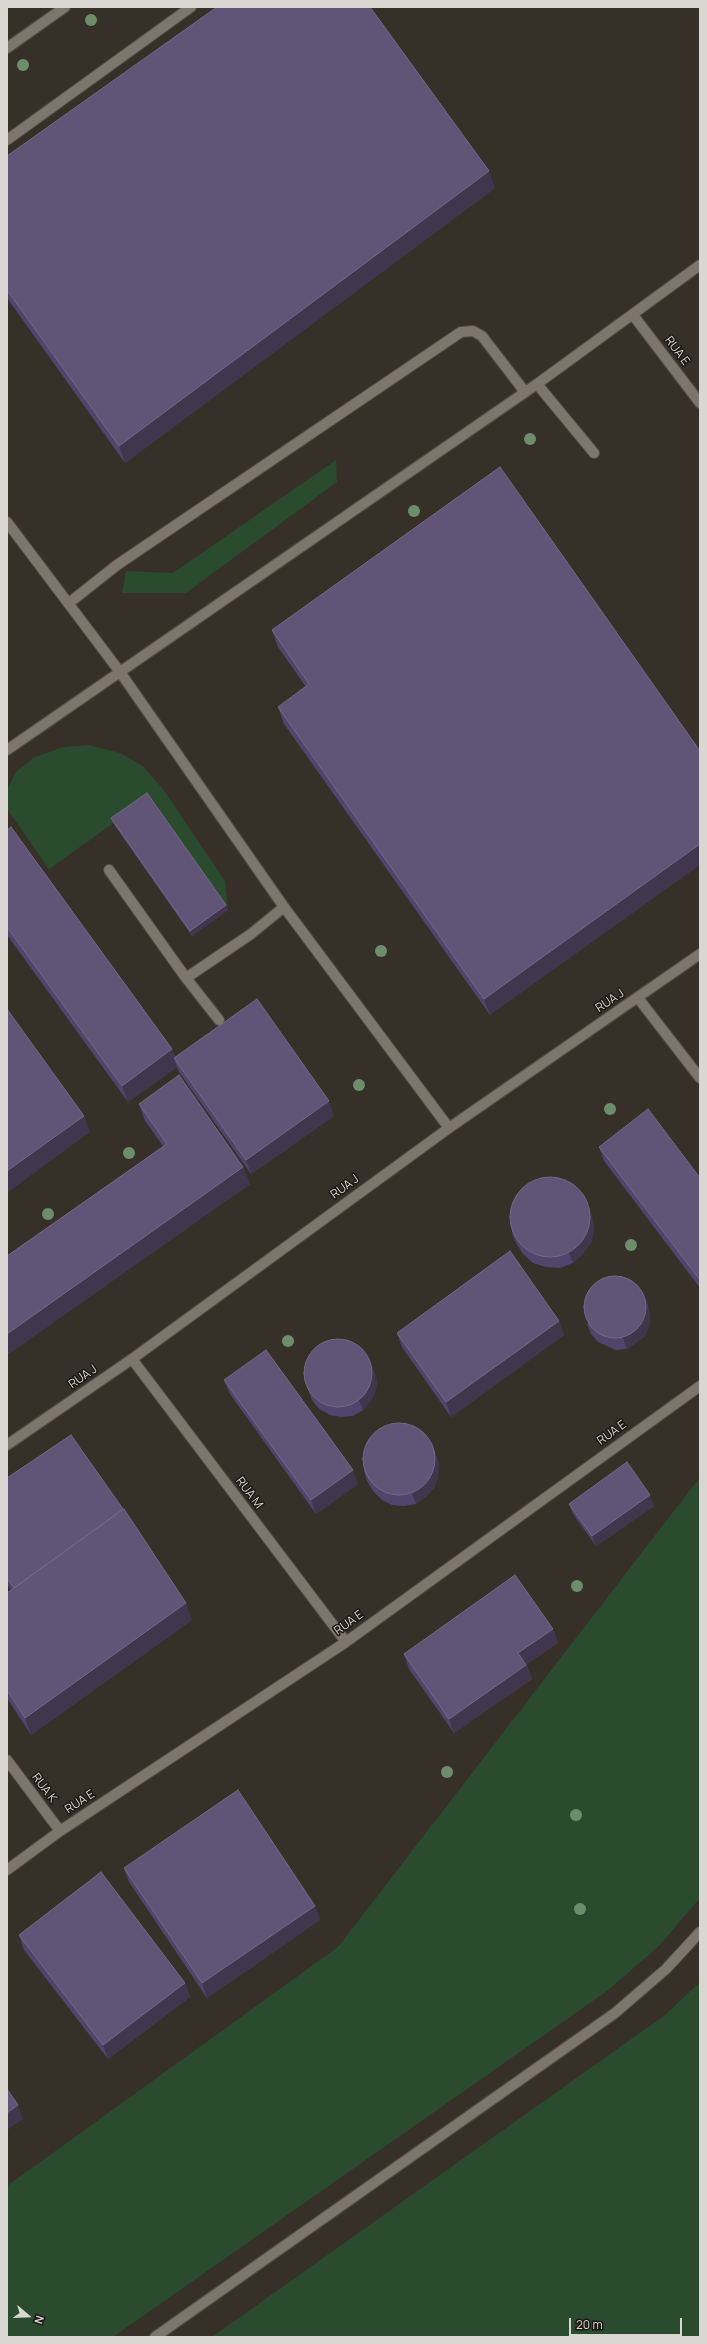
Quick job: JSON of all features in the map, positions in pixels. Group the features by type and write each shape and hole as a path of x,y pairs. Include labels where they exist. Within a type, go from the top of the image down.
{"lane":[{"path":"7,48 65,7"},
{"path":"7,140 191,7"},
{"path":"7,750 537,384 633,316 700,265"},
{"name":"RUA E","path":"633,316 700,403"},
{"path":"69,604 117,565 461,332 473,331 482,336 525,392"},
{"path":"537,384 594,453"},
{"path":"7,522 120,672 284,907 449,1128"},
{"path":"109,870 186,978 219,1020"},
{"path":"186,978 251,934 284,907"},
{"name":"RUA J","path":"7,1445 132,1359 449,1128 700,954"},
{"path":"638,998 700,1078"},
{"name":"RUA M","path":"132,1359 346,1642"},
{"name":"RUA E","path":"7,1870 60,1831 346,1642 700,1386"},
{"name":"RUA K","path":"7,1760 60,1831"},
{"path":"154,2337 615,2013 666,1969 700,1932"}],"green space":[{"path":"336,460 337,482 186,593 122,593 126,571 173,573"},
{"path":"89,745 120,753 143,766 163,789 225,881 228,910 149,798 49,869 7,809 7,790 16,772 33,758 63,747"},
{"path":"700,1477 700,1898 659,1946 607,1991 113,2337 7,2337 7,2186 338,1947"},
{"path":"700,1982 700,2337 212,2337 665,2015"}],"building":[{"path":"217,7 370,7 489,171 119,446 7,290 7,156"},
{"path":"500,467 700,751 700,844 484,999 278,707 309,684 272,630"},
{"path":"147,793 226,905 190,931 111,818"},
{"path":"11,827 172,1049 122,1086 7,927 7,830"},
{"path":"257,999 329,1101 246,1160 174,1058"},
{"path":"7,1009 84,1116 7,1171"},
{"path":"179,1075 243,1167 7,1334 7,1256 167,1144 139,1104"},
{"path":"648,1109 700,1178 700,1280 599,1147"},
{"path":"550,1177 565,1180 578,1189 587,1202 590,1217 587,1232 578,1245 565,1254 550,1257 535,1254 522,1245 513,1232 510,1217 513,1202 522,1189 535,1180"},
{"path":"510,1251 559,1321 446,1402 397,1333"},
{"path":"609,1276 621,1276 637,1285 644,1295 646,1307 644,1319 637,1329 621,1338 609,1338 598,1333 589,1324 584,1313 584,1301 589,1290 598,1281"},
{"path":"331,1339 345,1339 357,1345 366,1354 372,1366 370,1386 362,1397 351,1405 345,1407 331,1407 325,1405 314,1397 306,1386 304,1380 304,1366 306,1360 314,1349 325,1341"},
{"path":"266,1350 353,1470 311,1500 224,1380"},
{"path":"392,1423 406,1423 413,1425 425,1433 433,1445 435,1459 433,1473 425,1485 413,1493 406,1495 392,1495 385,1493 373,1485 365,1473 363,1466 363,1452 365,1445 373,1433 385,1425"},
{"path":"71,1435 123,1509 14,1588 7,1578 7,1478"},
{"path":"627,1462 650,1495 592,1536 569,1504"},
{"path":"124,1509 186,1603 25,1718 7,1690 7,1593"},
{"path":"515,1575 553,1629 518,1653 526,1665 449,1719 404,1654"},
{"path":"238,1790 315,1906 202,1983 124,1868"},
{"path":"101,1872 185,1983 103,2045 19,1935"},
{"path":"7,2089 18,2105 7,2113"}]}
